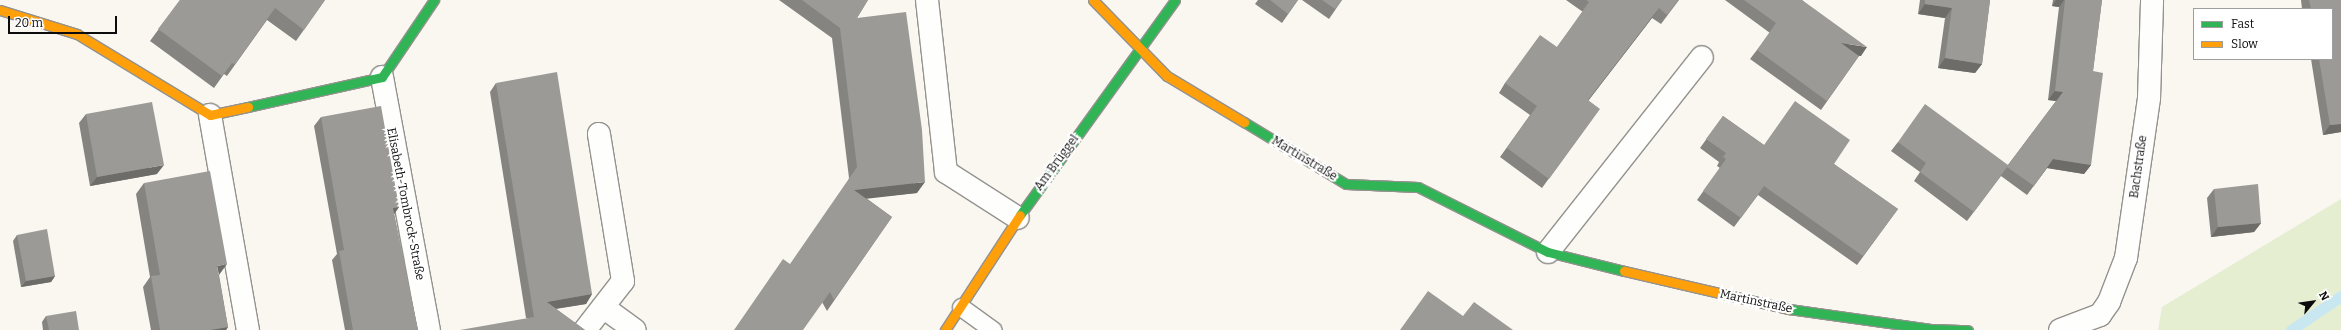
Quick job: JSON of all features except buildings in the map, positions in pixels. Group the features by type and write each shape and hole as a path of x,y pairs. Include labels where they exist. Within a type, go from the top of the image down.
{"street":[{"path":"0,10 77,34 210,115 382,77 434,0"},
{"path":"927,0 946,172 1018,218"},
{"name":"Martinstraße","path":"1094,0 1167,76 1346,184 1418,187 1548,252 1764,306 1930,329 1968,330"},
{"name":"Am Brüggel","path":"945,330 1018,218 1175,0"},
{"name":"Bachstraße","path":"2060,330 2089,322 2100,315 2109,302 2126,258 2149,98 2152,0"},
{"path":"1548,252 1702,57"},
{"name":"Elisabeth-Tombrock-Straße","path":"382,77 429,330"},
{"path":"210,115 248,330"},
{"path":"585,330 623,281 599,134"},
{"path":"603,307 635,330"}],"lane":[{"path":"961,307 993,330"}],"green space":[{"path":"2341,199 2341,330 2158,330 2162,307"}],"waterway":[{"path":"2291,330 2341,296"}],"traffic: fast":[{"path":"248,107 382,77 434,0"},
{"path":"1020,215 1175,0"},
{"path":"1244,122 1346,184 1418,187 1548,252 1624,271"},
{"path":"1789,309 1931,329 1968,330"}],"traffic: slow":[{"path":"1093,0 1167,76 1244,122"},
{"path":"0,10 77,34 210,115 248,107"},
{"path":"945,330 1020,215"},
{"path":"1624,271 1789,309"}]}
